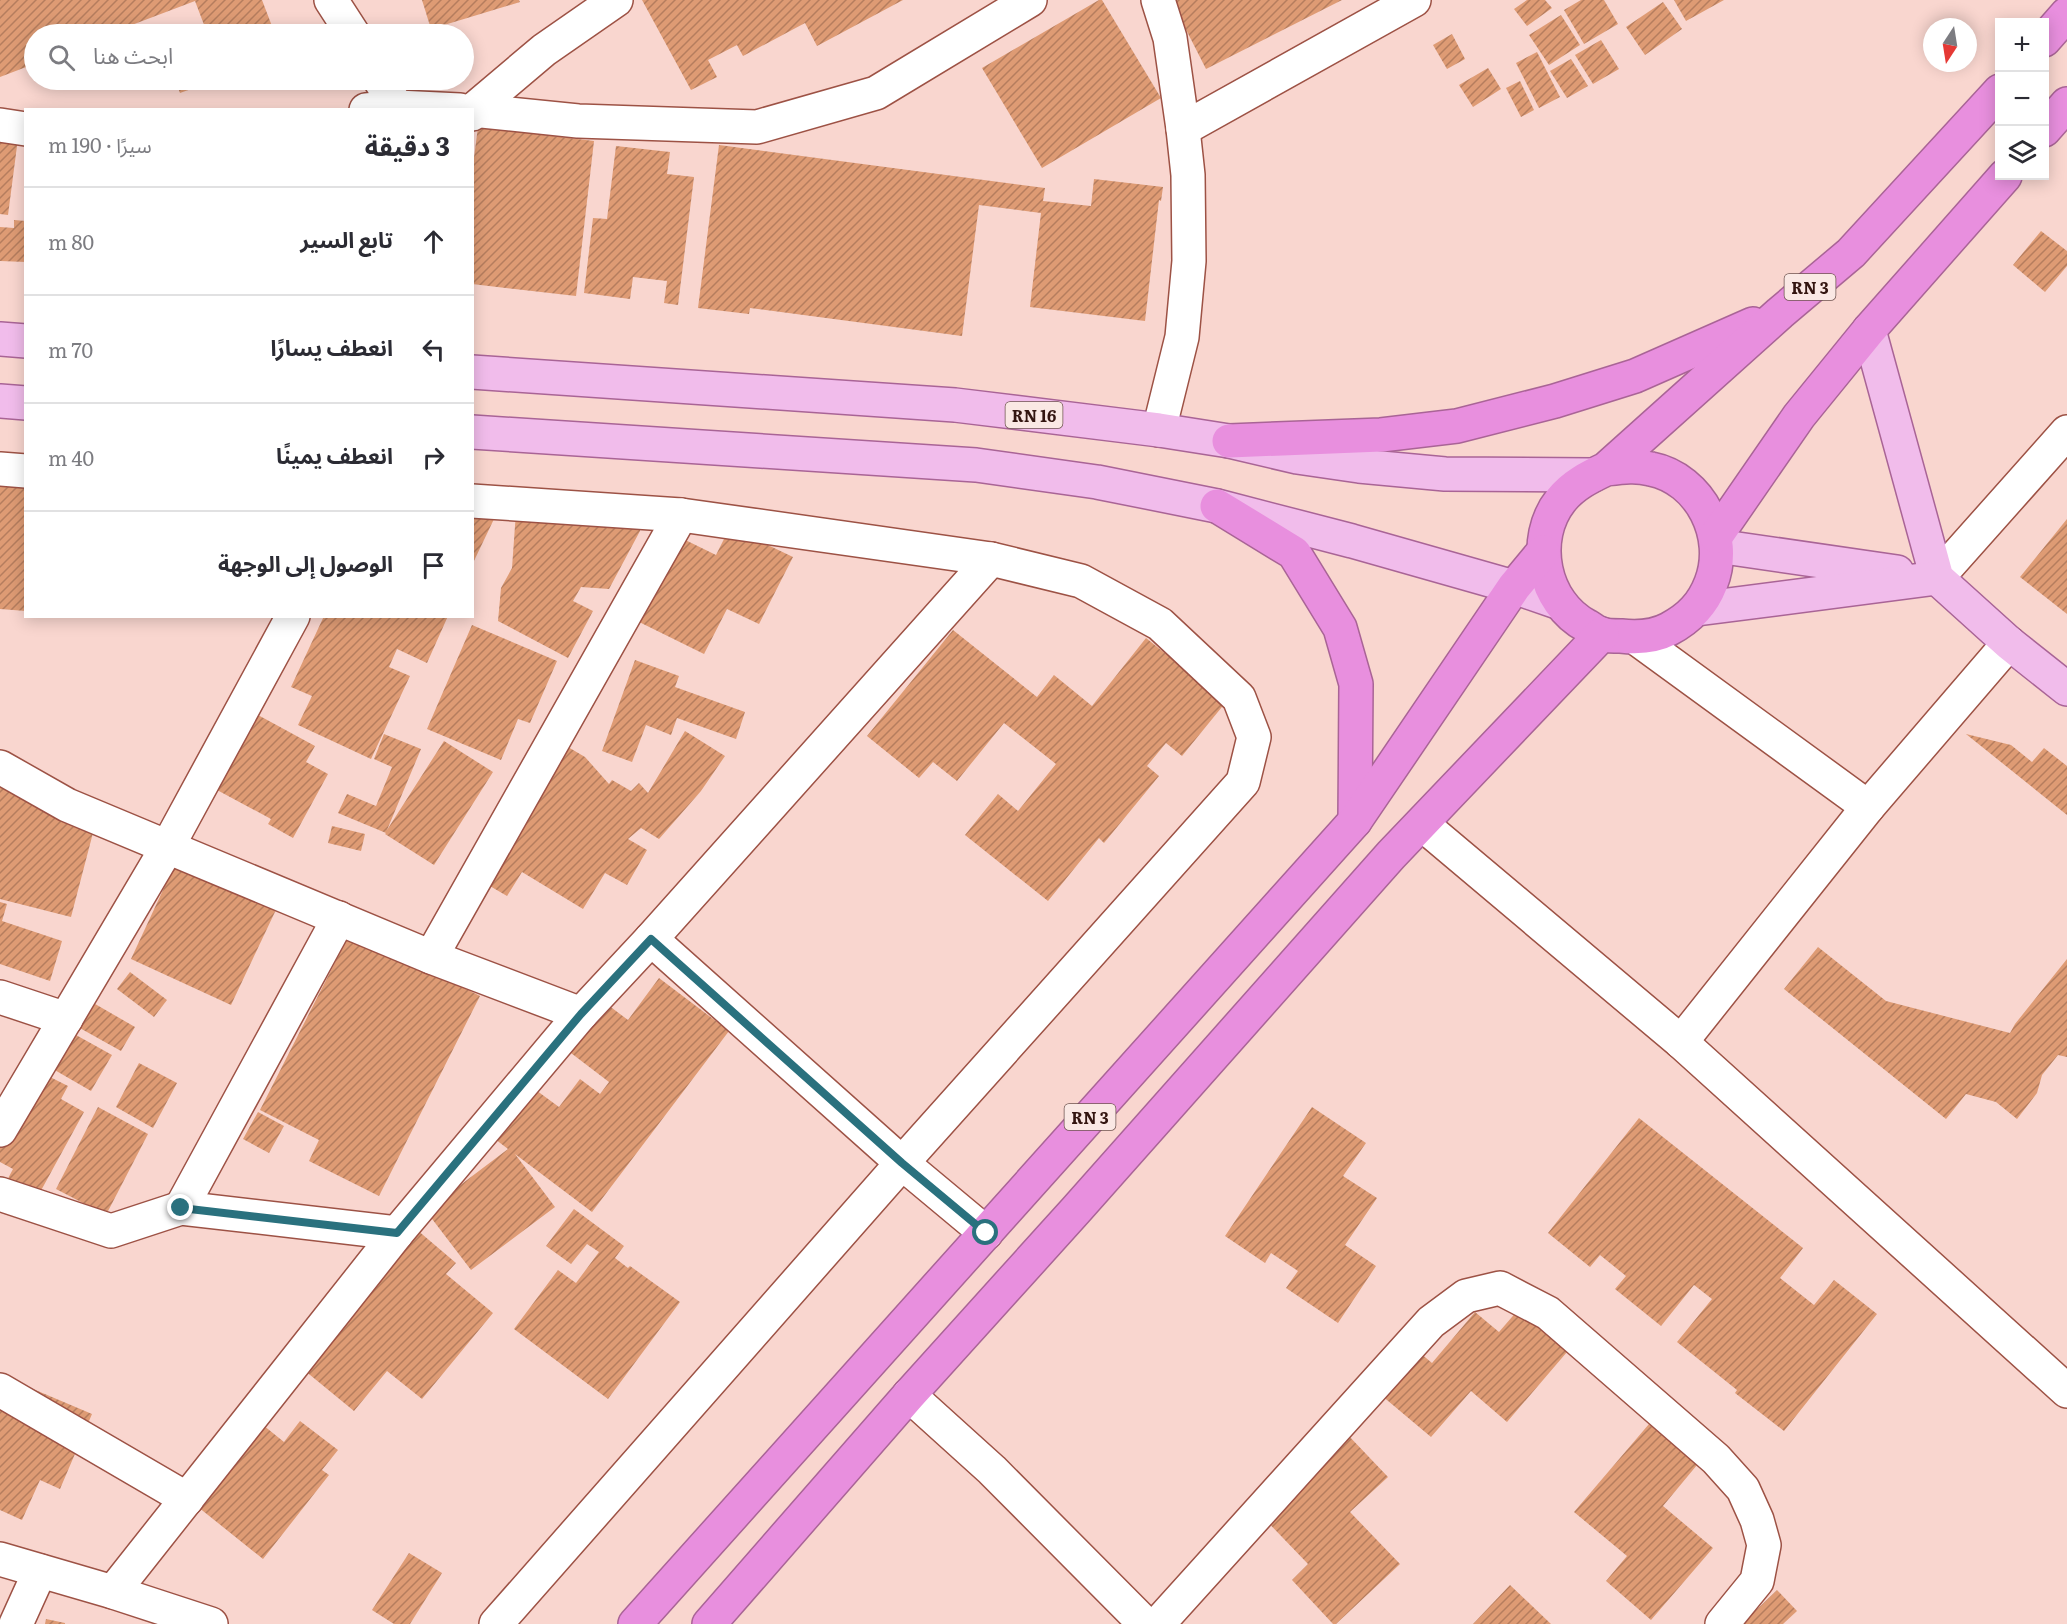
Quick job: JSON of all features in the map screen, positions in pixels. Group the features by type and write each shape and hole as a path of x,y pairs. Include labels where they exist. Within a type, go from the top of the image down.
{"highway":[{"path":"2049,34 2067,14"},
{"name":"RN 3","path":"1600,472 1851,253 1995,96"},
{"path":"2048,126 2067,105"},
{"path":"1716,541 1799,417 1869,330 2001,180"},
{"path":"1229,441 1381,435 1457,426 1555,401 1635,376 1780,313"},
{"path":"1630,466 1653,469 1676,479 1695,494 1708,513 1716,541 1714,575 1707,593 1697,609 1682,622 1658,635 1636,638 1602,634 1579,622 1560,603 1547,579 1544,552 1548,525 1561,500 1581,481 1600,472 1630,466"},
{"path":"1217,506 1294,553 1340,628 1356,684 1355,821"},
{"name":"RN 3","path":"635,1624 1355,821 1514,587 1544,552"},
{"name":"RN 3","path":"709,1624 909,1395 1077,1210 1391,855 1602,634"}],"main road":[{"path":"1869,330 1937,578 2009,644 2067,689"},
{"path":"0,339 24,341"},
{"name":"RN 16","path":"474,372 955,405 1159,430 1359,466 1445,474 1600,472"},
{"path":"0,401 24,403"},
{"path":"474,432 976,465 1097,482 1217,506 1352,541 1514,587 1560,603"},
{"path":"1716,541 1937,578"},
{"path":"1697,609 1937,578"}],"street":[{"path":"331,0 346,24"},
{"path":"474,110 544,50 616,0"},
{"path":"474,111 578,121 757,127 876,93 1030,0"},
{"path":"1158,0 1170,39 1183,129 1188,175 1189,261 1182,337 1159,430"},
{"path":"1183,129 1414,0"},
{"path":"380,90 381,108"},
{"path":"0,125 24,129"},
{"path":"1937,578 2067,432"},
{"path":"0,469 24,471"},
{"path":"474,501 681,515 991,560 1081,581 1160,624 1239,698 1254,737 1243,782 902,1163 496,1624"},
{"path":"430,957 681,515"},
{"path":"113,1592 397,1233 581,1014 991,560"},
{"path":"0,1130 168,846 292,618"},
{"path":"1636,638 1868,807"},
{"path":"1681,1042 1868,807 2009,644"},
{"path":"0,767 67,805 430,957 581,1014"},
{"path":"1422,824 1681,1042 2067,1391"},
{"path":"181,1208 339,918"},
{"path":"651,939 902,1163 986,1233"},
{"path":"0,997 66,1018"},
{"path":"0,1194 111,1231 181,1208 397,1233"},
{"path":"1158,1624 1431,1322 1466,1296 1500,1288 1548,1313 1716,1459 1743,1490 1764,1545 1757,1581 1722,1624"},
{"path":"0,1390 187,1499"},
{"path":"909,1395 992,1470 1144,1624"},
{"path":"0,1559 211,1624"},
{"path":"16,1624 40,1571"}],"building":[{"path":"0,0 262,0 271,24 204,24 195,1 134,24 24,24 24,68 0,77"},
{"path":"422,0 519,0 520,2 447,24 429,24"},
{"path":"642,0 903,0 817,46 805,23 743,56 737,45 708,60 717,77 691,90"},
{"path":"1102,0 1161,98 1042,168 982,68"},
{"path":"1171,0 1342,0 1206,69"},
{"path":"1527,0 1545,0 1552,8 1527,26 1514,9"},
{"path":"1581,0 1604,0 1618,24 1584,44 1564,10"},
{"path":"1674,0 1724,0 1686,21"},
{"path":"1663,2 1682,29 1645,55 1626,27"},
{"path":"1561,15 1580,45 1549,65 1529,35"},
{"path":"1452,34 1465,59 1447,69 1433,45"},
{"path":"1601,40 1619,69 1593,84 1575,55"},
{"path":"1537,52 1560,97 1539,108 1516,63"},
{"path":"1571,59 1588,86 1567,98 1550,71"},
{"path":"1488,68 1501,89 1473,107 1459,85"},
{"path":"1520,81 1534,110 1521,117 1506,88"},
{"path":"0,121 20,123 8,215 0,214"},
{"path":"478,127 594,141 576,296 474,284 474,158"},
{"path":"719,145 1045,188 1043,201 1091,206 1094,179 1163,187 1161,201 1159,200 1145,321 1030,307 1041,213 979,205 962,336 750,308 749,314 698,308"},
{"path":"616,146 670,152 667,174 694,177 678,305 664,303 667,281 633,277 630,299 584,293 593,218 607,219"},
{"path":"14,220 24,221 24,262 0,261 0,227 14,228"},
{"path":"2041,231 2067,251 2067,266 2045,292 2013,265"},
{"path":"0,485 24,487 24,611 0,609"},
{"path":"517,498 640,526 640,531 609,589 581,587 573,601 593,611 568,658 498,621 501,588 512,568"},
{"path":"474,510 494,519 474,561"},
{"path":"2067,519 2067,614 2020,577"},
{"path":"730,527 793,557 759,624 727,609 704,654 629,617 671,533 716,555"},
{"path":"323,618 447,618 427,663 397,649 389,667 410,676 371,759 298,725 312,696 291,687"},
{"path":"472,625 557,661 530,723 518,719 501,760 427,729"},
{"path":"953,630 1037,697 1054,675 1092,706 1146,638 1226,702 1182,756 1166,743 1147,766 1159,776 1104,843 1099,838 1048,901 965,835 998,794 1018,811 1056,764 1004,723 957,781 933,762 919,778 867,736"},
{"path":"635,660 679,676 675,687 745,712 736,739 677,718 671,735 646,725 632,762 602,751"},
{"path":"258,715 315,746 306,762 328,774 293,838 268,824 271,819 217,790"},
{"path":"685,731 725,756 701,791 659,839 641,828 628,839 647,850 627,885 605,873 583,909 522,872 507,896 483,882 568,747 585,757 609,784 612,780 631,791 639,783 648,793"},
{"path":"384,734 421,749 387,830 444,741 493,772 434,865 386,833 338,813 347,794 376,806 392,767 374,759"},
{"path":"1966,734 2011,745 2032,762 2044,748 2067,766 2067,815"},
{"path":"0,780 100,806 71,917 0,899"},
{"path":"332,826 365,834 361,851 328,843"},
{"path":"182,849 283,895 231,1005 131,959"},
{"path":"0,902 7,904 2,921 62,941 50,981 0,964"},
{"path":"351,931 480,996 379,1196 309,1161 319,1140 260,1110"},
{"path":"1818,947 1886,1001 2010,1033 2067,959 2067,1057 2058,1055 2042,1075 2037,1093 2017,1119 1996,1102 1966,1094 1946,1119 1784,989"},
{"path":"130,972 167,1000 154,1017 117,989"},
{"path":"659,978 729,1031 592,1212 515,1154 555,1207 471,1270 426,1211 508,1149 491,1136 529,1085 559,1107 580,1079 600,1094 609,1082 567,1050 604,1002 628,1020"},
{"path":"83,997 135,1027 121,1051 69,1022"},
{"path":"67,1030 112,1055 91,1091 46,1065"},
{"path":"139,1063 177,1083 153,1128 116,1107"},
{"path":"40,1072 68,1086 61,1099 84,1112 38,1196 3,1188 13,1169 0,1162 0,1144"},
{"path":"98,1107 148,1134 106,1215 56,1189"},
{"path":"1312,1107 1366,1143 1343,1176 1377,1198 1345,1245 1376,1266 1338,1323 1286,1288 1298,1271 1271,1253 1265,1263 1225,1236"},
{"path":"258,1112 284,1126 269,1153 243,1139"},
{"path":"1639,1118 1803,1248 1780,1278 1814,1305 1834,1280 1877,1314 1784,1431 1735,1393 1737,1390 1677,1342 1712,1299 1694,1285 1661,1326 1615,1289 1626,1276 1600,1255 1590,1267 1548,1233"},
{"path":"574,1209 624,1246 615,1258 680,1302 608,1399 514,1329 558,1270 576,1283 599,1252 587,1244 571,1264 546,1246"},
{"path":"416,1229 456,1263 446,1274 493,1313 422,1399 387,1371 354,1411 304,1370"},
{"path":"1518,1310 1567,1352 1507,1422 1471,1391 1431,1437 1375,1390 1413,1347 1432,1363 1475,1312 1499,1332"},
{"path":"0,1375 92,1414 60,1489 40,1480 22,1520 0,1510"},
{"path":"258,1421 284,1442 300,1421 338,1450 322,1470 329,1475 263,1559 193,1503"},
{"path":"1649,1424 1697,1465 1663,1506 1713,1548 1651,1620 1606,1581 1627,1556 1574,1512"},
{"path":"1347,1434 1388,1477 1350,1512 1400,1564 1336,1624 1333,1624 1292,1580 1308,1564 1261,1515"},
{"path":"409,1553 442,1573 410,1624 394,1624 372,1610"},
{"path":"1510,1585 1551,1624 1473,1624"},
{"path":"1777,1590 1797,1611 1783,1624 1742,1624"},
{"path":"46,1619 65,1623 65,1624 45,1624"}],"route":[{"path":"181,1208 397,1233 581,1014 651,939 902,1163 986,1233"}]}
